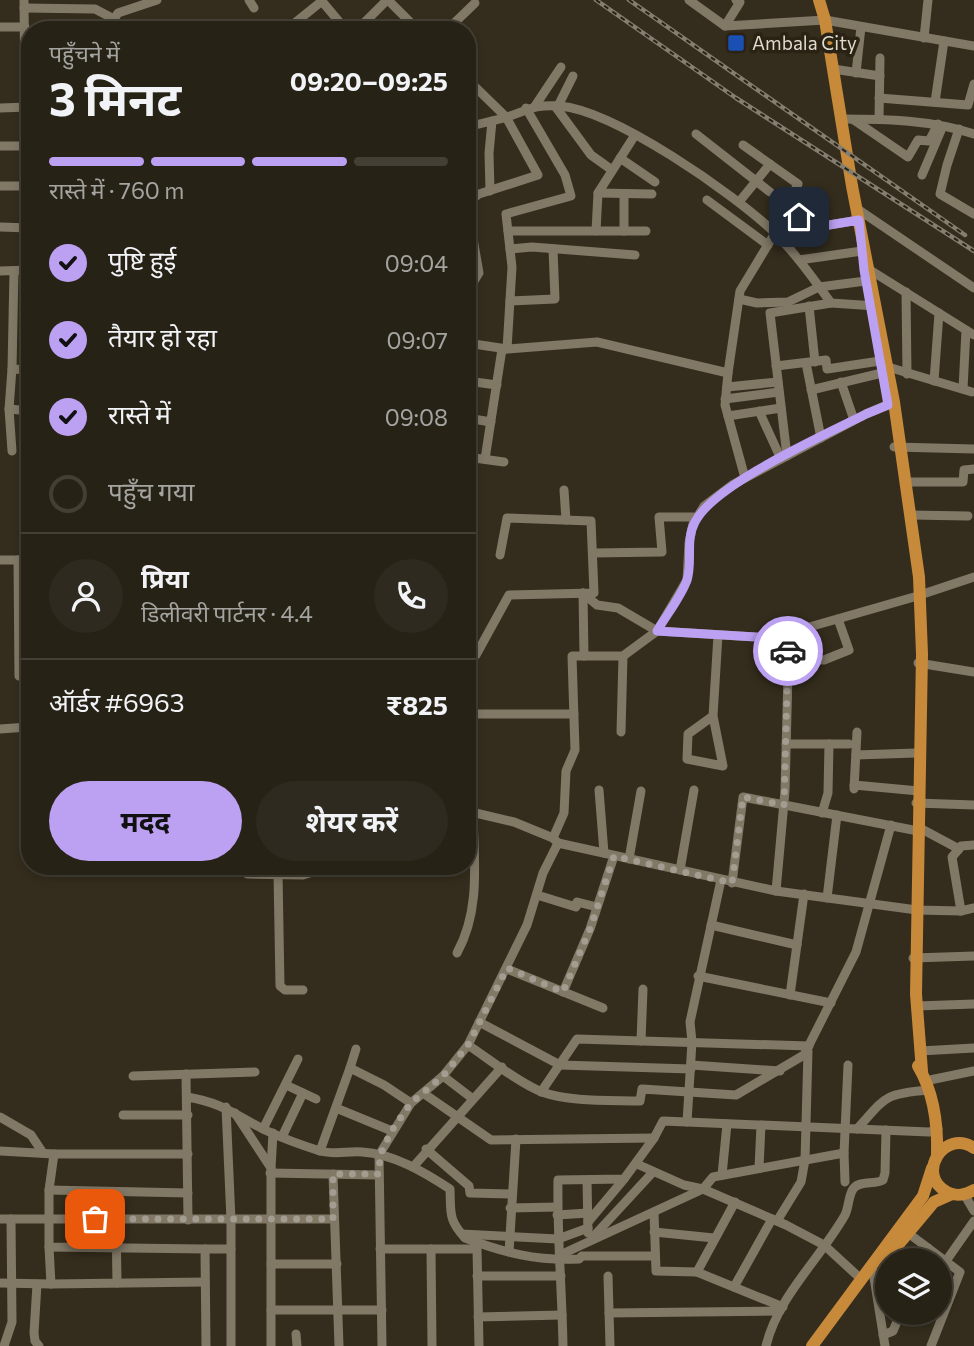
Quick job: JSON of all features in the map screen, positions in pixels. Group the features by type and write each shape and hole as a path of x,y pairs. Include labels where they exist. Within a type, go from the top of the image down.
{"main road":[{"path":"819,0 833,69 847,119 862,251 868,275"},
{"path":"825,0 825,20"},
{"path":"858,217 891,403 917,596"},
{"path":"897,447 910,515 917,596 917,829 911,1035 915,1059 925,1081"},
{"path":"917,797 919,663"},
{"path":"812,1346 923,1196 941,1150 920,1051 913,958"},
{"path":"941,1150 961,1143 972,1145"},
{"path":"932,1168 938,1185 963,1193"},
{"path":"872,1265 885,1261 934,1202 963,1193"}],"street":[{"path":"118,21 118,13 127,5 157,0"},
{"path":"366,21 387,0 409,21"},
{"path":"689,0 725,26 825,20 974,46"},
{"path":"725,26 740,2 736,0"},
{"path":"924,38 928,0"},
{"path":"297,21 322,1 339,21"},
{"path":"456,21 475,3"},
{"path":"24,4 95,9 110,21"},
{"path":"856,73 861,26"},
{"path":"0,27 21,27"},
{"path":"934,102 944,41"},
{"path":"879,119 880,58"},
{"path":"531,107 561,67"},
{"path":"833,69 880,76"},
{"path":"557,106 573,76"},
{"path":"879,99 968,105 974,84"},
{"path":"476,88 506,117 538,175 476,196"},
{"path":"557,106 591,155 612,170"},
{"path":"476,125 531,107 557,106 596,115 635,135 739,202 775,233 831,303"},
{"path":"0,108 21,107"},
{"path":"485,459 505,349 510,300 512,267 506,214 571,196 565,175 531,107"},
{"path":"847,119 941,124 974,134"},
{"path":"847,119 908,157 918,140 929,141 941,124"},
{"path":"490,191 492,121"},
{"path":"922,175 941,124"},
{"path":"959,129 940,194 974,214"},
{"path":"696,134 770,192"},
{"path":"596,231 598,193 635,135"},
{"path":"743,145 798,184 787,206 811,228 858,217 974,288"},
{"path":"0,146 21,146"},
{"path":"620,158 655,182"},
{"path":"739,202 770,164"},
{"path":"0,186 21,186"},
{"path":"598,193 652,194"},
{"path":"624,194 624,231"},
{"path":"708,200 768,245"},
{"path":"0,227 21,228"},
{"path":"508,231 646,230"},
{"path":"744,478 728,416 728,373 740,291 775,233"},
{"path":"510,249 553,249 635,256"},
{"path":"510,300 555,299 553,249"},
{"path":"799,260 862,251"},
{"path":"476,256 479,273 476,276"},
{"path":"0,271 21,271"},
{"path":"12,452 9,409 14,271"},
{"path":"739,299 757,303 788,302 819,287 868,275 906,292 971,332 968,390 883,367 827,369 825,360 776,366"},
{"path":"906,292 907,374"},
{"path":"784,457 770,313 831,303 873,306"},
{"path":"809,306 811,390 821,438"},
{"path":"934,381 939,313"},
{"path":"0,330 12,330"},
{"path":"476,344 505,349 597,342 728,373"},
{"path":"811,390 841,383 883,367"},
{"path":"12,369 21,370"},
{"path":"476,382 497,385"},
{"path":"841,383 854,420"},
{"path":"727,387 779,387"},
{"path":"726,399 779,387"},
{"path":"382,1346 380,1155 392,1130 411,1103 443,1076 468,1045 527,925 564,813 566,771 575,750 572,656 623,656 657,631 687,580 693,524 704,506 744,478 891,403"},
{"path":"728,416 781,408"},
{"path":"9,409 21,410"},
{"path":"759,411 784,457"},
{"path":"476,420 491,422"},
{"path":"897,447 974,449"},
{"path":"0,455 21,449"},
{"path":"476,458 504,462"},
{"path":"905,482 963,482 964,470 974,469"},
{"path":"564,490 566,520"},
{"path":"910,515 968,516"},
{"path":"593,553 662,552 659,517 698,517"},
{"path":"476,655 509,595 594,593 591,521 507,518 500,555"},
{"path":"0,560 21,560"},
{"path":"583,593 597,606 618,608 657,631 771,638 974,577"},
{"path":"583,593 584,656"},
{"path":"788,659 824,660 849,650 838,619"},
{"path":"776,891 784,805 789,634"},
{"path":"713,716 688,734 687,759 723,766 713,716 718,635"},
{"path":"21,637 21,676"},
{"path":"621,732 623,656"},
{"path":"919,663 974,672"},
{"path":"476,714 574,714"},
{"path":"0,729 21,728"},
{"path":"857,732 854,787 974,805"},
{"path":"786,744 849,744"},
{"path":"822,813 828,793 829,744"},
{"path":"856,755 916,753"},
{"path":"599,790 604,853"},
{"path":"680,870 694,790"},
{"path":"629,859 641,791"},
{"path":"732,883 743,797 917,829 960,849"},
{"path":"476,813 514,822 555,841 732,883 914,910 961,911 974,908"},
{"path":"827,898 837,815"},
{"path":"468,1045 541,1092 604,1100 640,1101 642,1089 736,1095 780,1071 804,1055 809,1047 856,952 891,825"},
{"path":"961,911 952,857 961,846 974,845"},
{"path":"563,992 614,856"},
{"path":"278,875 280,986 282,990 303,990"},
{"path":"457,953 466,936 474,909 473,875"},
{"path":"687,1122 692,1042 690,1021 721,880"},
{"path":"790,995 804,894"},
{"path":"537,895 576,907 577,902 597,907"},
{"path":"711,925 797,945"},
{"path":"913,958 974,956 974,963"},
{"path":"507,968 603,1008"},
{"path":"698,976 831,1003"},
{"path":"641,1041 643,989"},
{"path":"916,1006 974,1004"},
{"path":"479,1023 560,1065 780,1071"},
{"path":"541,1092 577,1039 809,1047"},
{"path":"734,1287 801,1182 807,1127 809,1047"},
{"path":"920,1051 974,1048"},
{"path":"320,1151 356,1049"},
{"path":"263,1129 298,1059"},
{"path":"845,1182 848,1065"},
{"path":"351,1068 411,1103"},
{"path":"413,1167 426,1149 502,1068"},
{"path":"857,1129 884,1100 896,1093 925,1081 974,1071"},
{"path":"133,1076 255,1072"},
{"path":"186,1074 188,1220"},
{"path":"443,1076 473,1099"},
{"path":"286,1085 316,1099"},
{"path":"271,1346 270,1171 277,1135 303,1093"},
{"path":"422,1093 491,1140 654,1138"},
{"path":"187,1097 210,1101 263,1129 320,1151 380,1155 413,1167 450,1189 451,1223 461,1234 492,1248 536,1259 655,1256"},
{"path":"336,1108 392,1130"},
{"path":"230,1110 270,1171"},
{"path":"230,1110 231,1346"},
{"path":"123,1115 188,1115"},
{"path":"0,1117 31,1135 43,1153"},
{"path":"461,1234 558,1239 588,1221 637,1164 663,1121 929,1132 938,1129"},
{"path":"722,1175 727,1124"},
{"path":"759,1168 761,1125"},
{"path":"766,1346 770,1331 782,1309 846,1213 853,1189 857,1185 874,1184 883,1180 886,1130"},
{"path":"509,1252 516,1139"},
{"path":"426,1149 469,1186 470,1193 511,1194"},
{"path":"0,1151 54,1154 188,1154"},
{"path":"560,1257 704,1189 713,1177 844,1153"},
{"path":"51,1284 48,1219 54,1154"},
{"path":"637,1164 684,1185 704,1189 735,1202 824,1245 861,1279"},
{"path":"270,1171 379,1174"},
{"path":"588,1242 653,1172"},
{"path":"333,1174 339,1346"},
{"path":"563,1346 558,1180 624,1179"},
{"path":"587,1180 588,1242"},
{"path":"49,1190 188,1193"},
{"path":"963,1193 974,1211"},
{"path":"697,1272 735,1202"},
{"path":"510,1208 557,1211 588,1221"},
{"path":"654,1212 656,1270 697,1272 782,1309"},
{"path":"0,1219 333,1219"},
{"path":"4,1346 12,1322 11,1219"},
{"path":"116,1219 117,1283"},
{"path":"952,1252 974,1221"},
{"path":"654,1232 714,1238"},
{"path":"908,1233 928,1248"},
{"path":"49,1247 231,1249"},
{"path":"380,1249 477,1250 479,1346"},
{"path":"431,1249 432,1346"},
{"path":"205,1250 206,1346"},
{"path":"271,1264 337,1264"},
{"path":"872,1265 885,1346"},
{"path":"952,1266 960,1272 952,1292"},
{"path":"477,1276 561,1276"},
{"path":"608,1276 610,1346"},
{"path":"0,1283 205,1282"},
{"path":"37,1284 34,1333 39,1346"},
{"path":"609,1313 782,1309"},
{"path":"271,1310 382,1310"},
{"path":"478,1317 562,1315"},
{"path":"883,1335 893,1331 896,1325"},
{"path":"931,1346 939,1325"},
{"path":"296,1334 297,1346"}],"railway":[{"path":"596,0 736,98 974,251"},
{"path":"629,0 965,235"}],"way so far":[{"path":"95,1219 333,1219 333,1174 379,1174 382,1147 392,1130 411,1103 443,1076 468,1045 507,968 563,992 590,929 614,856 732,883 743,797 784,805 788,651"}],"place":[{"name":"Ambala City","path":"736,43"}],"route":[{"path":"788,651 789,634 771,638 657,631 687,580 693,524 704,506 732,485 888,405 864,270 859,220 811,228 799,217"}]}
